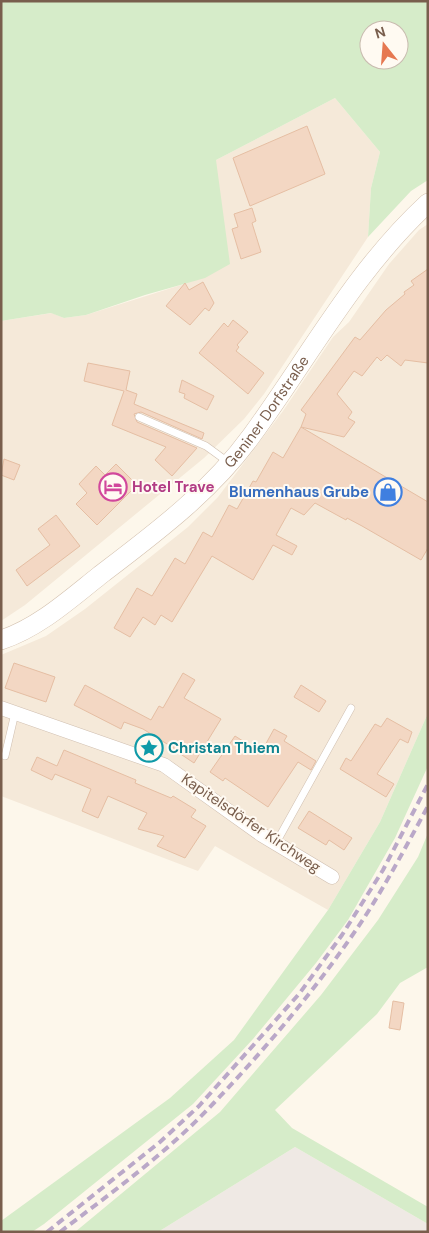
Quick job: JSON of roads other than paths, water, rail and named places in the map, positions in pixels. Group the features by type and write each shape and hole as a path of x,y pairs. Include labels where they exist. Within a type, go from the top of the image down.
{"main road":[{"name":"Geniner Dorfstraße","path":"1,640 10,637 52,613 196,499 251,437 343,302 386,244 428,203"}],"street":[{"name":"Kapitelsdörfer Kirchweg","path":"1,708 164,765 276,844 332,877"}],"lane":[{"path":"139,417 206,446 229,463"},
{"path":"276,844 351,708"},
{"path":"5,756 15,713"}],"railway":[{"path":"47,1232 160,1142 199,1106 299,994 342,935 383,870 428,784"},
{"path":"60,1232 137,1173 173,1142 246,1069 299,1006 360,924 428,806"}],"place":[{"name":"Hotel Trave","path":"113,487"},
{"name":"Blumenhaus Grube","path":"388,492"},
{"name":"Christan Thiem","path":"149,748"}]}
